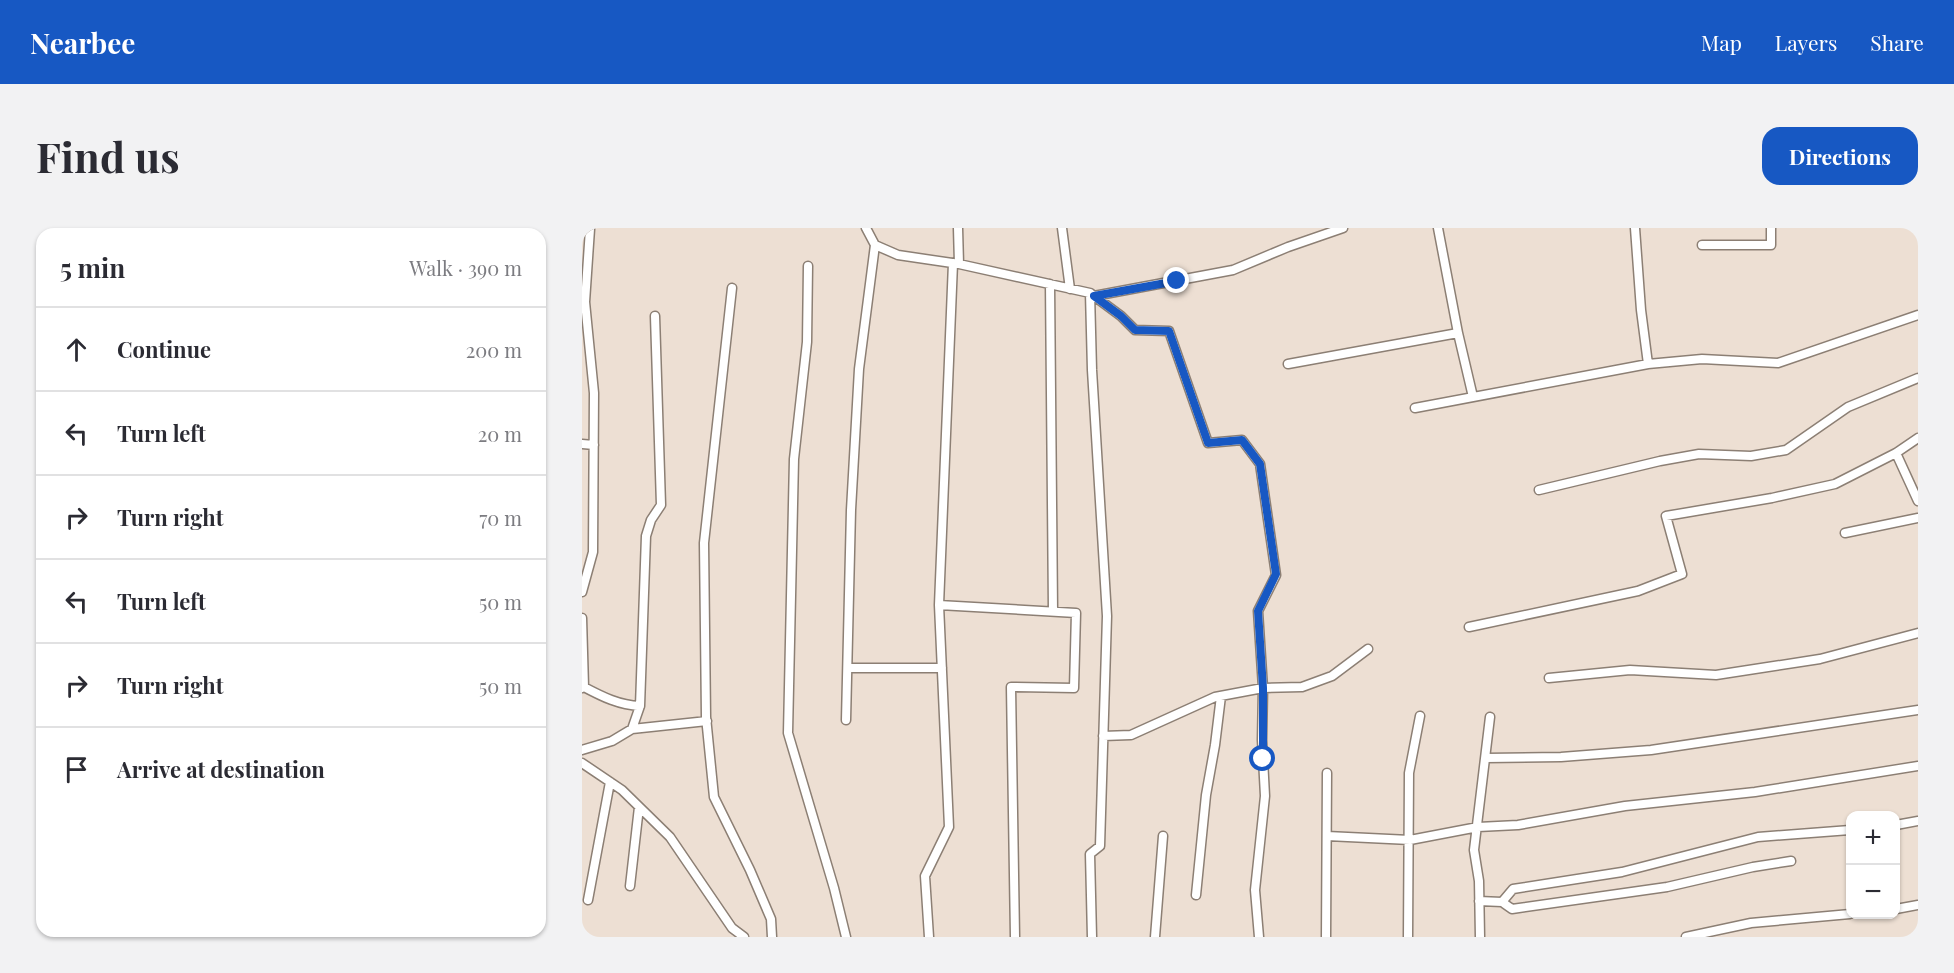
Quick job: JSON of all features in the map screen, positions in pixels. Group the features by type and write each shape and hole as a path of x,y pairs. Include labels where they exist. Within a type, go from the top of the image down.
{"street":[{"path":"846,720 851,510 859,369 875,245 866,228"},
{"path":"929,937 926,876 949,827 939,604 958,228"},
{"path":"1062,228 1070,289"},
{"path":"1092,295 1233,270 1288,247 1343,228"},
{"path":"1438,228 1473,397"},
{"path":"1635,228 1641,310 1648,364"},
{"path":"1702,244 1771,245 1771,228"},
{"path":"582,592 593,552 594,393 584,319 590,229"},
{"path":"875,245 898,255 956,263 1092,295 1121,316 1135,330 1169,331 1208,443 1242,440 1260,464 1276,574 1258,611 1263,688 1262,740 1265,796 1255,890 1259,937"},
{"path":"808,266 807,342 794,459 788,733 834,888 846,937"},
{"path":"1050,284 1053,611"},
{"path":"732,288 704,543 706,721 714,797 771,919 772,937"},
{"path":"1092,295 1092,370 1107,616 1101,846 1090,854 1092,937"},
{"path":"1414,408 1648,364 1701,359 1778,363 1918,315"},
{"path":"632,729 640,706 646,536 651,520 661,505 655,316"},
{"path":"1288,364 1458,333"},
{"path":"1539,490 1699,454 1751,456 1786,450 1848,407 1918,378"},
{"path":"1469,627 1638,591 1682,574 1666,516 1772,498 1835,484 1896,453 1918,438"},
{"path":"582,444 594,445"},
{"path":"1896,453 1918,501"},
{"path":"582,518 593,519"},
{"path":"1845,533 1918,518"},
{"path":"939,604 1076,613 1074,688 1011,687 1015,937"},
{"path":"582,618 583,688 624,705 640,706"},
{"path":"1549,678 1630,670 1716,675 1820,659 1918,633"},
{"path":"1103,736 1131,735 1221,696 1263,688 1302,687 1332,676 1368,649"},
{"path":"848,668 942,668"},
{"path":"1196,895 1206,795 1221,696"},
{"path":"1486,758 1561,757 1651,750 1918,710"},
{"path":"1408,937 1409,773 1420,716"},
{"path":"1480,937 1474,849 1490,717"},
{"path":"582,750 612,741 632,729 706,721"},
{"path":"582,763 622,789 670,837 732,928 744,937"},
{"path":"1327,836 1410,840 1478,827 1518,825 1625,806 1755,792 1918,766"},
{"path":"1326,937 1327,772"},
{"path":"588,900 610,782"},
{"path":"630,886 639,807"},
{"path":"1900,824 1918,821"},
{"path":"1502,902 1513,890 1622,872 1758,837 1846,830"},
{"path":"1155,937 1163,836"},
{"path":"1479,901 1502,902 1512,909 1667,887 1753,867 1791,861"},
{"path":"1900,908 1918,905"},
{"path":"1686,937 1751,923 1846,914"}],"route":[{"path":"1177,281 1094,296 1121,316 1135,330 1169,331 1208,443 1242,440 1260,464 1276,574 1258,611 1263,688 1263,759"}]}
